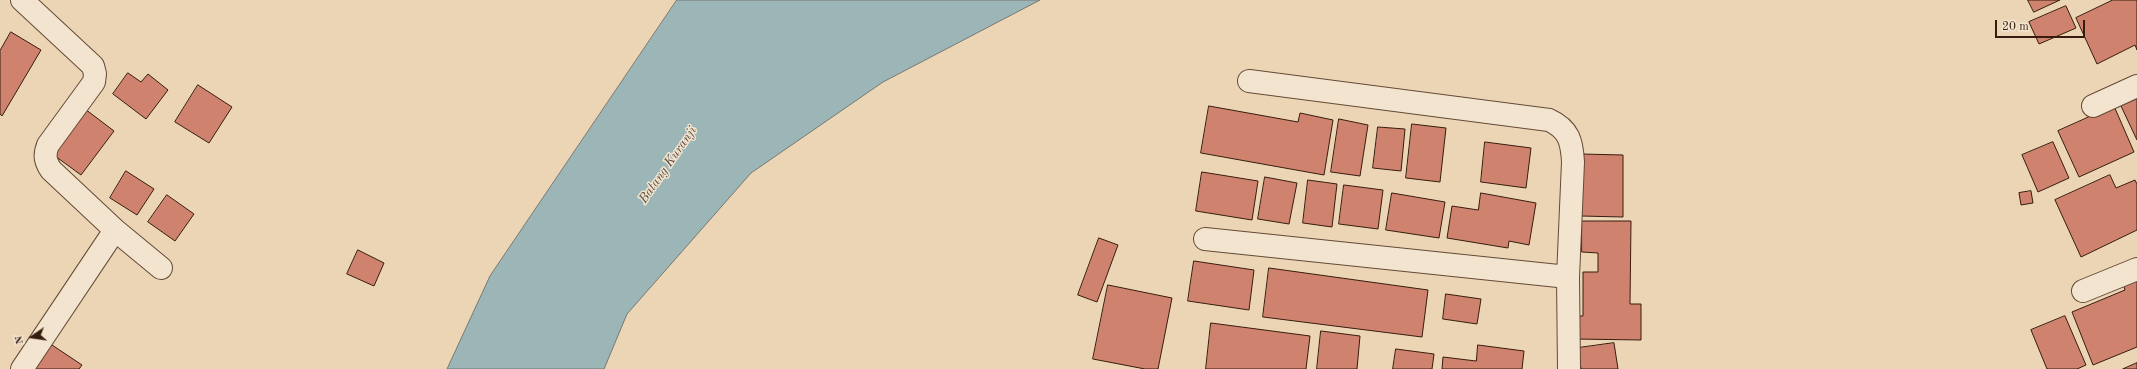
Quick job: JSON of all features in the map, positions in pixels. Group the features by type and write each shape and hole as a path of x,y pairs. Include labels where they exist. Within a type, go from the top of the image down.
{"street":[{"path":"22,0 93,66 95,74 94,82 48,145 44,153 46,162 51,170 115,230 161,268"},
{"path":"1249,80 1549,120 1558,124 1564,129 1572,151 1568,277 1570,369"},
{"path":"2093,106 2137,86"},
{"path":"22,369 115,230"},
{"path":"1205,239 1568,277"},
{"path":"2082,291 2137,269"}],"water":[{"name":"Batang Kuranji","path":"677,0 1040,0 883,82 751,173 627,314 604,369 447,369 490,276"}],"building":[{"path":"2028,0 2060,0 2034,12"},
{"path":"2113,0 2137,0 2137,50 2135,45 2097,64 2076,18"},
{"path":"2066,6 2076,28 2039,44 2029,22"},
{"path":"11,32 41,50 2,116 0,114 0,51"},
{"path":"128,73 141,82 148,74 168,90 146,119 113,94"},
{"path":"198,85 232,107 209,143 175,122"},
{"path":"2137,99 2137,140 2121,106"},
{"path":"1209,106 1298,122 1300,113 1333,120 1324,175 1201,153"},
{"path":"2114,106 2134,152 2079,177 2058,131"},
{"path":"85,109 114,131 81,175 51,153"},
{"path":"1339,119 1368,125 1360,176 1331,172"},
{"path":"1412,124 1446,128 1440,182 1406,178"},
{"path":"1378,127 1405,129 1401,171 1373,168"},
{"path":"1485,142 1531,148 1526,188 1481,182"},
{"path":"2053,142 2069,178 2038,192 2022,155"},
{"path":"1581,154 1623,155 1623,217 1581,216"},
{"path":"126,171 154,189 137,215 110,198"},
{"path":"1202,172 1258,181 1252,220 1196,211"},
{"path":"2110,175 2116,188 2135,180 2137,184 2137,230 2081,257 2055,200"},
{"path":"1265,177 1297,183 1289,224 1258,219"},
{"path":"1308,180 1337,184 1332,227 1303,223"},
{"path":"1344,185 1383,190 1378,229 1339,224"},
{"path":"2031,191 2033,203 2021,205 2019,193"},
{"path":"1392,193 1445,202 1439,238 1386,230"},
{"path":"1481,193 1536,203 1529,245 1509,241 1508,248 1447,238 1452,206 1478,210"},
{"path":"167,195 194,214 175,241 148,222"},
{"path":"1582,221 1631,221 1630,304 1641,304 1641,340 1575,339 1575,316 1583,316 1583,272 1598,272 1598,253 1582,252"},
{"path":"1099,238 1118,245 1097,302 1078,295"},
{"path":"358,250 384,263 374,286 347,274"},
{"path":"1194,261 1254,270 1249,310 1188,301"},
{"path":"1269,268 1428,290 1422,337 1263,317"},
{"path":"2137,275 2137,347 2093,365 2072,312 2125,290 2122,281"},
{"path":"1108,285 1172,298 1158,369 1145,369 1093,359"},
{"path":"1446,294 1481,299 1477,324 1443,319"},
{"path":"2065,316 2086,365 2077,369 2047,369 2031,330"},
{"path":"1211,323 1310,336 1306,369 1206,369"},
{"path":"1321,331 1360,336 1357,369 1317,369"},
{"path":"49,343 82,365 79,369 31,369"},
{"path":"1614,343 1618,369 1581,369 1578,348"},
{"path":"1478,345 1524,351 1522,369 1442,369 1443,357 1476,361"},
{"path":"1396,349 1434,354 1432,369 1393,369"},
{"path":"2137,363 2137,369 2123,369"}]}
